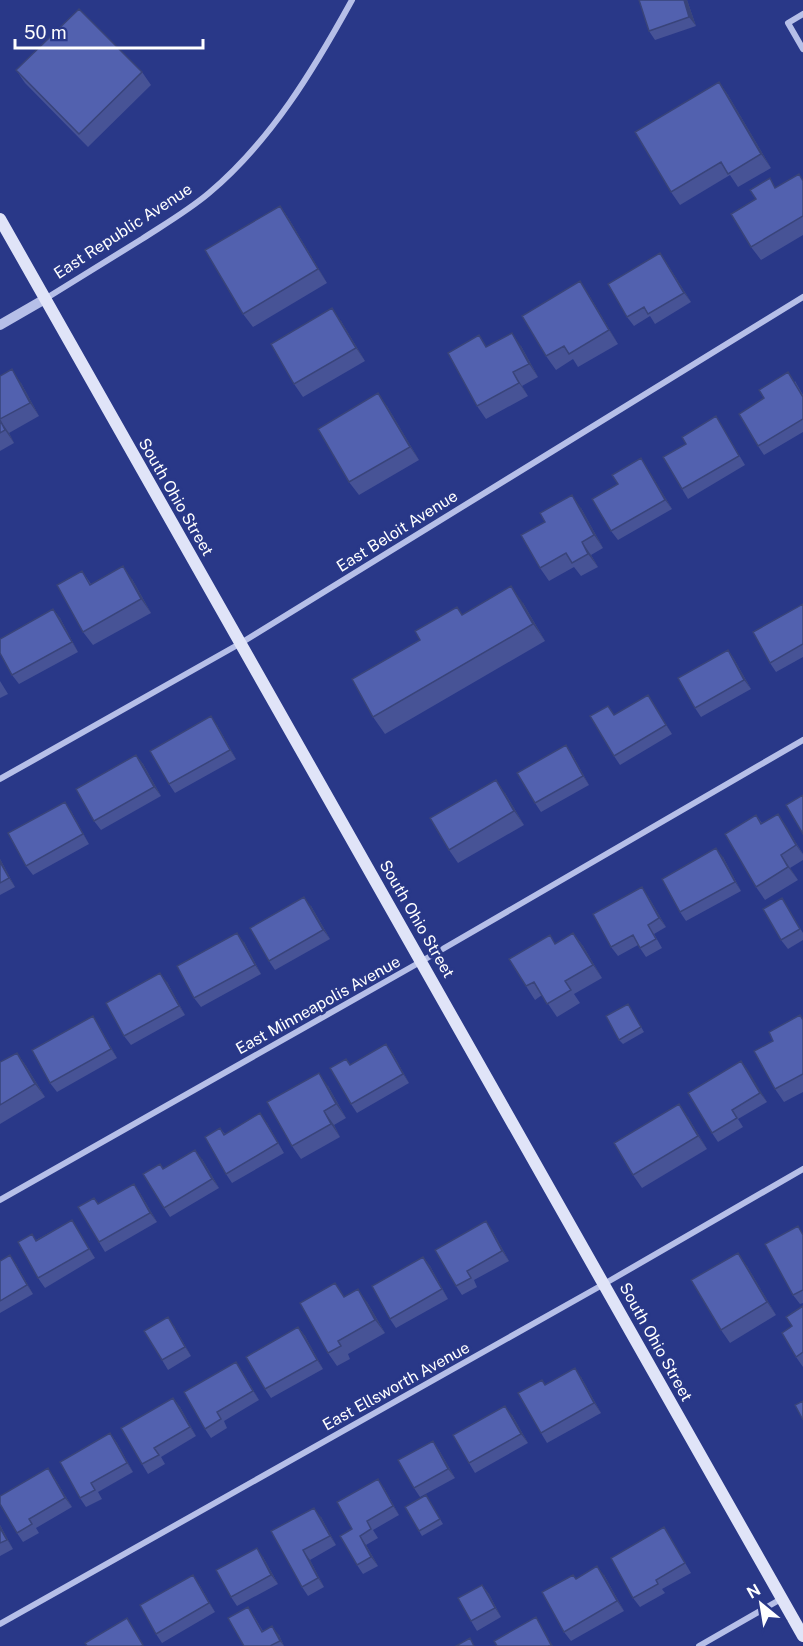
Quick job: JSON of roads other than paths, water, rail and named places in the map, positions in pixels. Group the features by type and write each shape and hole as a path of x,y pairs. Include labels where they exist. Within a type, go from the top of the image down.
{"main road":[{"name":"South Ohio Street","path":"0,219 803,1636"}],"street":[{"name":"East Republic Avenue","path":"0,325 179,215 210,192 249,155 293,99 352,0"},
{"path":"803,14 788,22 803,49"},
{"name":"East Beloit Avenue","path":"0,778 240,643 803,297"},
{"name":"East Minneapolis Avenue","path":"0,1200 422,962 803,740"},
{"name":"East Ellsworth Avenue","path":"0,1624 604,1284 803,1169"},
{"path":"699,1646 782,1599"}]}
